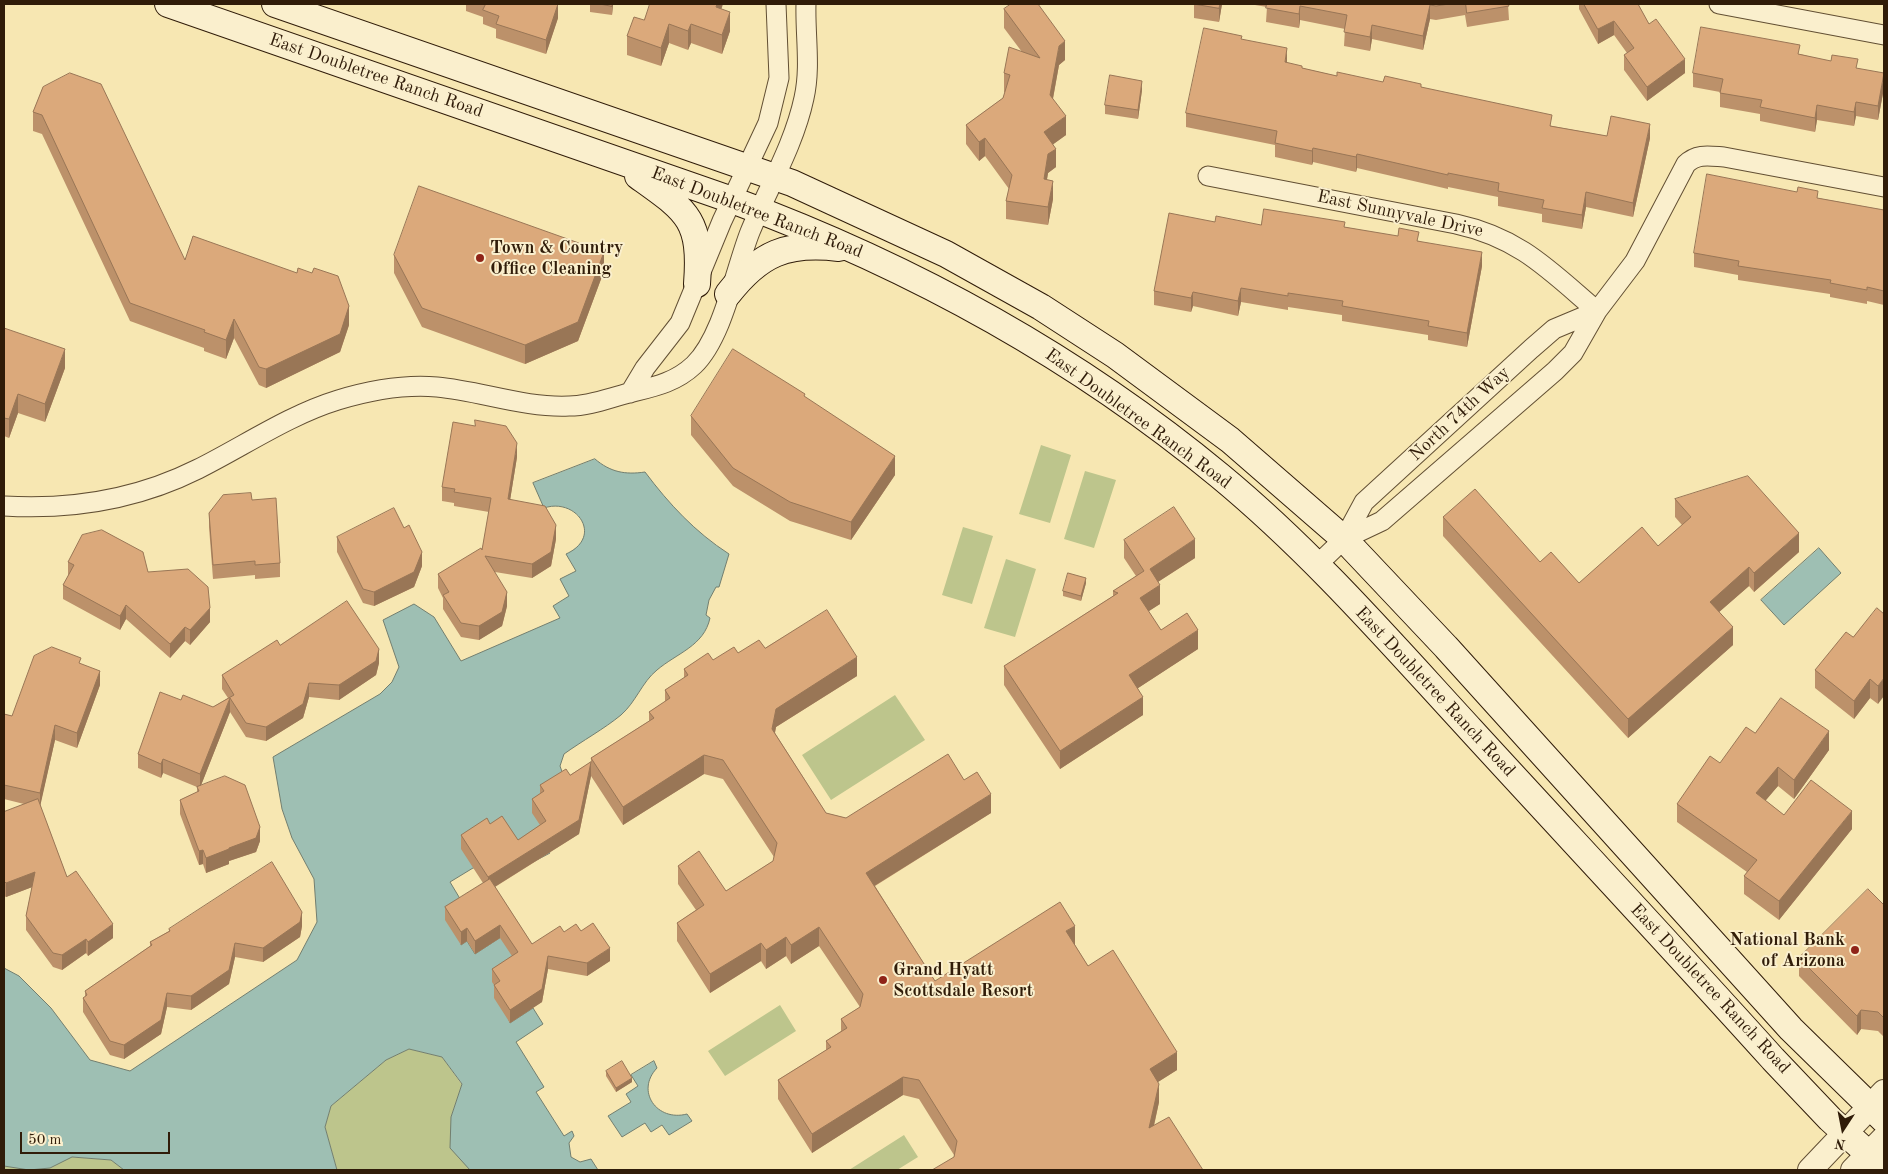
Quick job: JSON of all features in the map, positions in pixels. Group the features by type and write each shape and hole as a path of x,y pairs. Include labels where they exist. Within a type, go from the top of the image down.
{"main road":[{"name":"East Doubletree Ranch Road","path":"168,4 760,210 855,250 980,313 1085,378 1218,475 1271,520 1318,564 1773,1059 1844,1133 1872,1158"},
{"name":"East Doubletree Ranch Road","path":"275,4 775,176 946,254 1082,333 1147,377 1230,440 1344,540 1446,647 1791,1029 1880,1106"},
{"path":"615,159 674,202 691,220 698,251 697,284"},
{"path":"728,294 750,269 775,252 812,246 855,250"}],"street":[{"path":"630,393 645,368 680,323 732,200 768,123 779,78 776,4"},
{"path":"4,506 40,508 92,503 145,491 196,470 305,413 337,400 376,390 403,386 439,387 543,406 569,406 589,405 630,393 656,388 678,378 696,364 715,332 760,210 798,120 805,97 808,48 806,4"},
{"path":"1719,4 1884,35"},
{"path":"778,49 808,48"},
{"name":"North 74th Way","path":"1318,564 1344,540 1382,521 1534,390 1572,352 1597,311 1635,261 1686,164 1693,157 1708,155 1724,157 1884,187"},
{"name":"East Sunnyvale Drive","path":"1208,176 1456,224 1492,233 1529,253 1597,311"},
{"name":"North 74th Way","path":"1344,540 1364,502 1514,364 1554,329 1597,311"},
{"path":"1514,364 1534,390"},
{"path":"1810,1170 1844,1133 1880,1106"}],"green space":[{"path":"1041,445 1071,455 1050,523 1019,514"},
{"path":"1085,471 1116,480 1094,548 1064,539"},
{"path":"963,527 993,536 972,604 942,595"},
{"path":"1006,559 1036,569 1015,637 984,628"},
{"path":"895,695 925,740 831,800 802,755"},
{"path":"780,1005 796,1031 725,1076 708,1051"},
{"path":"409,1049 442,1057 462,1085 451,1117 470,1170 337,1170 325,1127 331,1106 386,1060"},
{"path":"904,1135 918,1157 897,1170 849,1170"},
{"path":"71,1157 111,1160 124,1170 4,1170 4,1166 50,1168"}],"water":[{"path":"595,459 606,467 618,472 645,472 683,517 729,554 719,587 716,587 709,600 706,615 710,618 707,628 702,636 689,648 652,675 621,715 564,754 560,766 566,783 548,837 542,841 550,853 533,862 473,868 450,882 465,907 461,945 467,941 475,954 501,937 528,952 500,994 510,1023 533,1008 543,1024 516,1042 544,1087 536,1092 564,1136 572,1131 574,1136 569,1143 571,1157 580,1162 591,1159 598,1170 470,1170 450,1148 451,1117 462,1084 442,1057 409,1049 386,1060 331,1106 325,1127 337,1170 124,1170 111,1160 72,1157 50,1168 29,1170 4,1166 4,968 19,976 51,1008 90,1060 130,1071 297,960 317,922 314,879 292,838 282,809 273,757 380,694 392,682 399,667 383,620 414,604 434,617 461,661 560,618 553,606 569,596 560,579 576,571 566,554 577,547 583,538 584,529 582,520 567,508 556,506 544,508 533,483"},
{"path":"1819,548 1841,573 1784,625 1761,600"},
{"path":"654,1061 657,1068 648,1086 652,1103 667,1113 676,1115 687,1114 692,1121 669,1135 662,1125 651,1132 645,1123 622,1137 608,1116 631,1102 626,1094 638,1086 631,1075"}],"building":[{"path":"486,4 558,4 546,40 496,24 499,16 483,10"},
{"path":"650,4 717,4 716,7 730,12 722,35 691,24 688,31 669,24 661,48 627,36 634,17 644,20"},
{"path":"1011,4 1038,4 1065,41 1059,46 1050,95 1066,116 1044,132 1056,149 1048,154 1044,179 1053,181 1048,207 1006,201 1012,175 985,138 979,142 966,125 1003,98 1010,75 1004,73 1009,47 1040,58 1004,9"},
{"path":"1194,4 1220,4 1219,8"},
{"path":"1267,4 1449,4 1430,5 1423,36 1372,25 1370,37 1344,32 1347,15 1300,6 1299,14 1266,8"},
{"path":"1466,4 1508,4 1509,6 1467,13"},
{"path":"1584,4 1638,4 1649,24 1656,19 1685,59 1647,87 1624,55 1634,48 1614,21 1598,29"},
{"path":"1701,27 1800,45 1798,54 1831,61 1832,55 1858,59 1856,68 1884,73 1878,106 1856,102 1854,112 1817,105 1815,118 1760,107 1762,100 1720,93 1723,79 1693,73"},
{"path":"1204,28 1242,36 1241,39 1287,48 1285,62 1302,66 1302,68 1337,76 1337,72 1383,82 1385,76 1421,84 1421,87 1552,115 1550,126 1607,136 1611,116 1650,124 1633,203 1586,192 1582,215 1542,208 1544,200 1498,191 1499,183 1448,173 1448,175 1357,154 1356,157 1313,148 1312,151 1275,143 1277,131 1186,113"},
{"path":"70,73 101,84 185,260 193,236 297,273 298,268 312,273 314,268 338,276 349,306 340,334 266,369 259,367 234,319 226,340 204,332 205,330 130,303 42,115 33,112 43,87"},
{"path":"1110,75 1142,81 1138,110 1105,105"},
{"path":"1707,174 1797,192 1798,187 1818,191 1817,198 1884,210 1884,291 1867,287 1867,290 1830,283 1831,280 1738,266 1739,261 1694,253"},
{"path":"419,186 604,252 578,322 525,345 422,308 394,255"},
{"path":"1264,209 1345,222 1344,227 1398,236 1399,228 1419,232 1417,241 1482,252 1467,333 1428,326 1429,321 1342,306 1343,301 1288,293 1288,296 1241,288 1238,301 1193,292 1191,298 1154,291 1169,213 1215,222 1216,216 1261,225"},
{"path":"4,328 65,349 45,404 18,394 9,419 4,418"},
{"path":"733,349 805,394 804,396 895,456 851,522 790,502 733,468 691,416"},
{"path":"475,420 506,426 517,443 508,499 545,506 556,525 551,552 532,564 485,556 507,592 502,612 479,626 461,623 443,595 449,592 438,574 481,548 482,550 491,498 454,492 455,489 442,487 453,422 475,426"},
{"path":"1748,476 1799,533 1754,573 1749,567 1710,602 1733,627 1628,719 1443,517 1475,489 1540,562 1551,552 1579,583 1642,527 1658,546 1691,517 1675,499"},
{"path":"251,493 252,500 276,498 280,563 255,565 255,561 213,565 209,513 223,495"},
{"path":"1174,507 1195,539 1150,569 1160,585 1140,598 1161,630 1187,613 1198,630 1129,675 1143,697 1060,751 1004,666 1118,593 1113,591 1144,571 1124,540"},
{"path":"394,508 404,528 409,525 422,552 414,572 374,592 363,589 337,537"},
{"path":"102,530 143,552 148,572 188,569 208,587 210,608 190,630 185,627 170,644 126,605 120,616 63,585 74,565 68,562 82,535"},
{"path":"1068,573 1086,578 1081,596 1063,591"},
{"path":"347,601 379,649 376,661 339,685 309,683 303,704 266,727 246,723 230,698 200,774 163,759 161,764 138,754 160,692 181,700 183,695 213,707 234,695 222,675 277,640 280,645"},
{"path":"1877,608 1884,614 1884,678 1878,686 1870,679 1854,701 1815,670 1846,632 1853,637"},
{"path":"827,610 857,657 776,709 772,729 826,813 846,818 948,754 964,780 977,772 991,794 866,873 935,981 1060,902 1075,926 1066,931 1088,966 1113,950 1177,1052 1150,1069 1159,1084 1149,1128 1169,1117 1203,1170 932,1170 954,1157 957,1141 919,1080 903,1077 812,1134 778,1080 831,1047 826,1041 847,1028 841,1019 860,1007 863,994 819,927 791,945 786,937 766,950 761,943 710,974 677,923 704,905 678,866 699,851 726,891 773,861 777,843 723,760 704,755 623,807 591,758 654,718 649,712 670,698 665,690 688,675 684,669 708,653 713,660 734,647 738,653 759,640 765,648"},
{"path":"52,647 81,658 79,663 100,671 77,733 55,725 40,793 4,785 4,714 12,716 34,656"},
{"path":"1781,698 1829,731 1794,780 1778,767 1756,793 1784,815 1811,780 1852,811 1779,901 1744,876 1757,860 1677,804 1710,756 1720,763 1746,727 1755,733"},
{"path":"591,762 579,820 488,877 461,835 487,818 490,824 502,816 518,840 546,821 532,799 544,791 540,785 566,769 570,775"},
{"path":"225,776 245,785 260,827 256,838 206,858 203,850 199,851 180,800 199,791 197,787"},
{"path":"38,799 67,877 76,871 113,924 88,942 86,939 62,955 53,953 26,916 35,872 6,883 4,881 4,812"},
{"path":"272,862 302,912 300,922 263,948 235,943 229,970 191,996 167,993 161,1020 124,1045 110,1041 83,998 87,995 85,991 152,945 150,942 170,931 169,929"},
{"path":"490,879 532,944 560,926 564,932 576,924 581,931 593,923 610,948 587,963 548,956 542,989 510,1010 494,985 500,981 492,969 518,952 500,925 475,941 467,928 461,932 445,907"},
{"name":"National Bank of Arizona","path":"1868,889 1884,905 1883,1017 1878,1012 1861,1010 1857,1016 1799,958"},
{"path":"622,1061 632,1078 616,1088 606,1071"}],"place":[{"name":"Town & Country Office Cleaning","path":"480,258"},
{"name":"National Bank of Arizona","path":"1855,950"},
{"name":"Grand Hyatt Scottsdale Resort","path":"883,980"}]}
